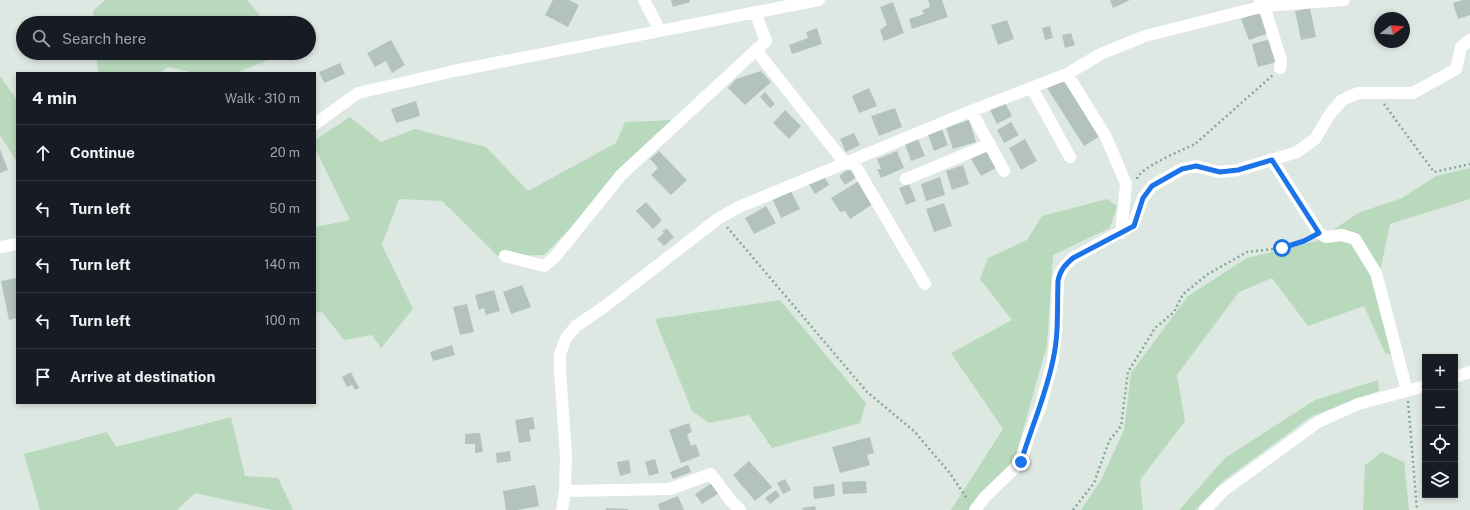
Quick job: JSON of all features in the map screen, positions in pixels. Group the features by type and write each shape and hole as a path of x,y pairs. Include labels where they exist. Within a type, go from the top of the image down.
{"street":[{"path":"644,0 660,31"},
{"path":"316,123 358,93 454,71 819,0"},
{"path":"562,510 565,491 566,456 560,354 566,338 576,326 610,302 719,218 739,207 845,163 971,111 1067,74 1101,54 1145,36 1262,3 1344,0"},
{"path":"1262,3 1281,60 1280,68"},
{"path":"505,256 544,266 555,257 621,175 766,41 755,12"},
{"path":"973,507 1021,462 1028,438 1041,405 1053,360 1056,334 1058,281 1059,274 1064,265 1073,258 1134,226 1143,198 1152,186 1182,169 1196,166 1220,172 1238,170 1297,152 1315,139 1330,114 1342,100 1358,93 1413,93 1456,69 1461,47 1470,40"},
{"path":"756,50 845,163 855,165 925,284"},
{"path":"1067,74 1106,138 1126,184 1121,233"},
{"path":"1032,88 1070,157"},
{"path":"971,111 1004,171"},
{"path":"906,179 990,144"},
{"path":"1272,160 1319,233 1326,237 1342,235 1355,239 1376,272 1407,391"},
{"path":"0,247 16,244"},
{"path":"1458,376 1470,372"},
{"path":"1204,510 1223,491 1318,422 1358,404 1422,387"},
{"path":"565,491 670,489 711,474 731,501 740,510"}],"path":[{"path":"1136,182 1138,175 1146,169 1195,144 1280,68"},
{"path":"1376,93 1434,172 1470,164"},
{"path":"719,218 867,392 914,431 949,472 973,507"},
{"path":"1073,510 1094,483 1109,441 1121,426 1128,372 1155,328 1174,312 1183,294 1208,274 1247,252 1282,248 1304,241 1319,233"},
{"path":"1407,391 1417,510"}],"green space":[{"path":"105,0 247,0 260,16 93,16 93,11"},
{"path":"97,60 268,60 238,72 190,72 168,67 161,72 98,72"},
{"path":"0,76 16,99 16,160 0,135"},
{"path":"350,117 381,142 415,129 486,147 528,191 616,143 625,122 675,120 544,255 498,256 442,201 399,199 382,245 413,309 381,348 372,335 344,340 322,312 316,313 316,227 350,220 316,150 316,139"},
{"path":"1470,168 1470,199 1390,224 1380,271 1403,356 1385,353 1364,306 1308,326 1272,278 1239,292 1177,375 1185,421 1140,480 1143,510 1081,510 1101,480 1124,430 1131,373 1188,296 1247,258 1317,241 1358,213 1402,198 1436,176"},
{"path":"1107,199 1117,206 1110,228 1053,255 1047,345 1014,462 971,510 951,510 1003,429 951,353 1012,320 980,279 988,258 1027,240 1042,216"},
{"path":"780,300 866,403 860,423 772,448 749,415 709,423 692,411 655,319"},
{"path":"1378,380 1379,391 1312,416 1223,481 1195,510 1179,510 1225,458 1315,400"},
{"path":"231,417 245,476 278,478 293,510 272,510 195,493 177,510 40,510 24,454 107,432 116,447"},
{"path":"1382,452 1404,462 1409,510 1363,510 1365,465"}],"building":[{"path":"553,0 569,0 579,5 568,27 545,15"},
{"path":"671,0 690,0 690,2 673,7"},
{"path":"928,0 942,0 948,17 912,29 909,19 924,14 922,10 930,7"},
{"path":"1110,0 1130,0 1113,8"},
{"path":"1463,0 1470,0 1470,15 1458,19 1453,3"},
{"path":"893,2 904,33 884,41 880,30 887,25 880,7"},
{"path":"1310,8 1316,37 1301,40 1295,11"},
{"path":"1262,12 1269,33 1249,40 1241,19"},
{"path":"1007,20 1014,39 998,45 991,25"},
{"path":"1050,26 1053,38 1045,40 1042,28"},
{"path":"817,28 822,44 792,54 789,45 808,38 806,32"},
{"path":"1071,33 1075,45 1065,48 1062,35"},
{"path":"1271,39 1277,62 1258,67 1252,44"},
{"path":"391,40 405,65 392,73 386,61 375,67 367,53"},
{"path":"340,63 345,74 324,83 319,72"},
{"path":"761,71 771,82 745,105 728,88 736,79"},
{"path":"1062,78 1100,136 1084,146 1047,88"},
{"path":"869,88 877,106 859,113 852,96"},
{"path":"765,92 775,104 770,108 760,97"},
{"path":"416,101 420,116 396,123 391,109"},
{"path":"1005,103 1012,116 997,124 990,110"},
{"path":"895,108 902,127 879,136 871,116"},
{"path":"785,110 801,126 789,139 773,123"},
{"path":"969,120 976,142 953,149 946,128"},
{"path":"1011,122 1019,135 1004,143 997,130"},
{"path":"942,129 948,145 934,151 928,135"},
{"path":"854,133 860,145 846,152 840,139"},
{"path":"918,139 925,156 911,161 905,144"},
{"path":"1025,139 1037,161 1021,170 1009,148"},
{"path":"0,149 8,170 0,173"},
{"path":"986,150 996,168 981,176 971,159"},
{"path":"659,151 687,180 671,195 651,175 658,168 650,159"},
{"path":"897,151 904,168 881,178 877,169 881,169 877,159"},
{"path":"963,165 969,184 952,190 946,171"},
{"path":"852,167 858,176 845,185 839,176"},
{"path":"823,175 829,185 815,194 808,183"},
{"path":"940,177 945,195 926,201 921,184"},
{"path":"859,181 873,204 850,219 845,211 840,212 831,198"},
{"path":"909,184 916,201 906,205 899,188"},
{"path":"791,191 800,209 781,218 773,200"},
{"path":"646,202 662,220 653,229 636,211"},
{"path":"944,203 952,226 934,232 926,209"},
{"path":"766,206 776,223 754,234 745,218"},
{"path":"667,229 674,237 664,246 657,239 664,233 662,230"},
{"path":"16,278 16,318 9,320 1,281"},
{"path":"522,285 531,307 511,314 503,292"},
{"path":"494,290 500,311 486,315 484,308 479,310 475,295"},
{"path":"467,304 474,332 460,335 453,307"},
{"path":"452,345 455,355 433,361 430,352"},
{"path":"351,372 359,388 355,390 352,385 347,387 342,377"},
{"path":"533,417 535,429 529,430 531,441 519,443 515,420"},
{"path":"689,423 692,432 687,434 691,446 696,444 700,456 681,463 669,430"},
{"path":"480,433 483,452 475,453 475,444 465,444 465,434"},
{"path":"870,437 874,453 867,455 870,465 840,473 832,447"},
{"path":"510,451 511,461 497,463 496,453"},
{"path":"655,459 659,473 649,476 645,462"},
{"path":"629,460 631,473 620,476 617,462"},
{"path":"749,461 772,487 755,501 733,475"},
{"path":"688,465 691,472 673,479 670,472"},
{"path":"785,479 791,490 783,494 777,483"},
{"path":"866,481 867,493 843,494 842,482"},
{"path":"712,483 719,493 702,504 695,494"},
{"path":"834,484 835,496 814,499 813,487"},
{"path":"535,485 539,506 517,510 506,510 503,491"},
{"path":"776,490 780,496 770,504 765,498"},
{"path":"678,496 684,510 660,510 658,504"},
{"path":"815,506 816,510 803,510 802,508"},
{"path":"606,508 628,509 628,510 606,510"}],"route":[{"path":"1021,462 1028,438 1041,405 1053,360 1059,274 1064,265 1073,258 1134,226 1143,198 1152,186 1182,169 1196,166 1220,172 1238,170 1272,160 1319,233 1304,241 1282,248"}]}
